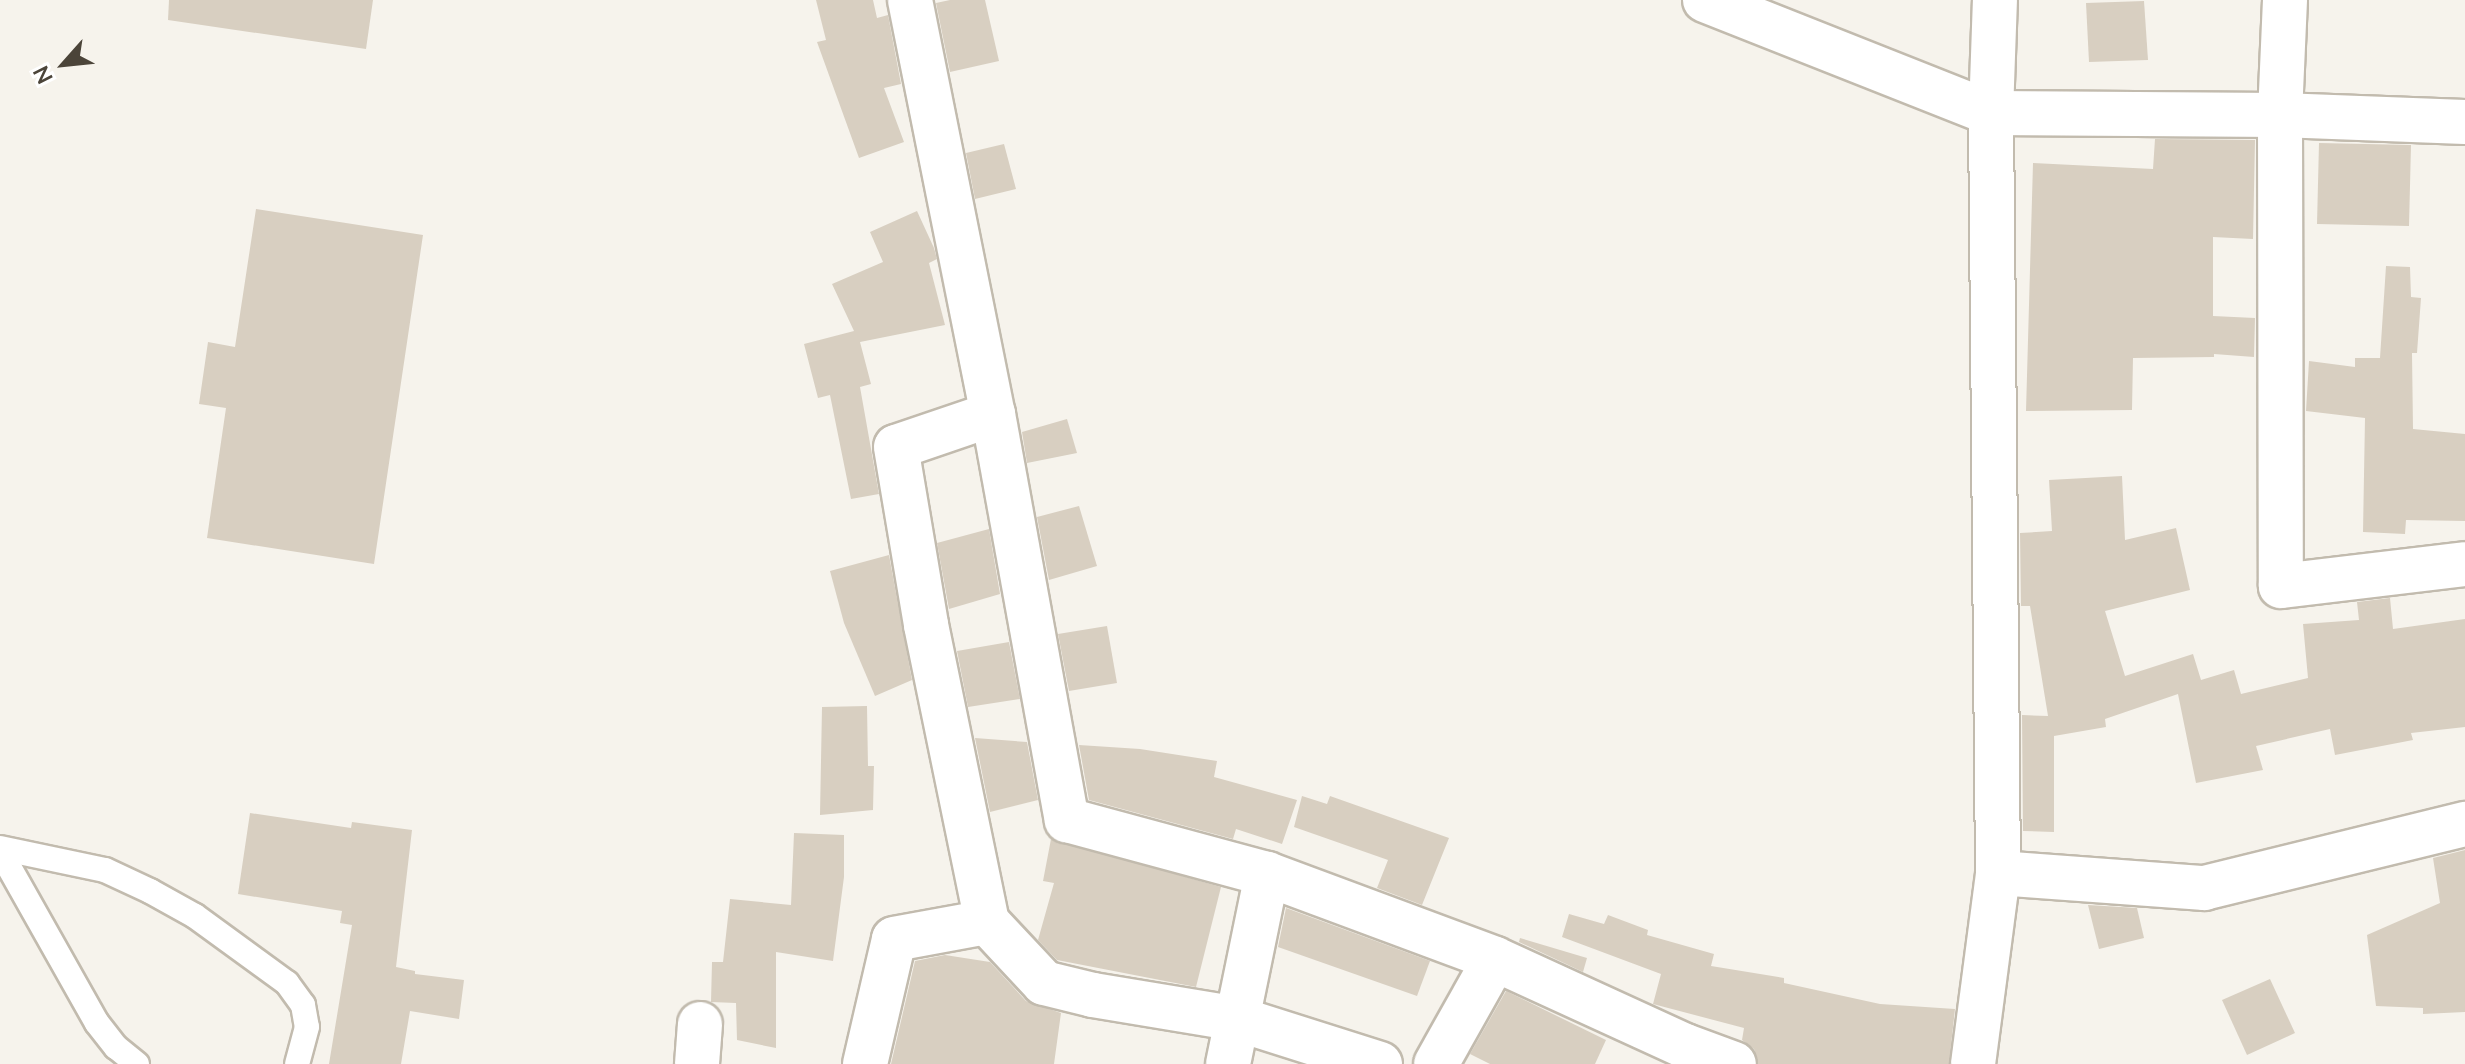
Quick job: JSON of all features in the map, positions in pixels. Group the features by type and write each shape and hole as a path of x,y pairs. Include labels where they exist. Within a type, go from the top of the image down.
{"street":[{"path":"910,0 993,414 1067,820 1267,874 1495,959 1685,1046 1734,1064"},
{"path":"1705,0 1991,113 2280,115 2465,122"},
{"path":"1973,1064 1998,873 1991,113 1995,0"},
{"path":"2285,0 2280,115 2281,586 2465,564"},
{"path":"993,414 896,447 926,625 987,922 1044,983 1093,995 1238,1019 1380,1064"},
{"path":"1998,873 2204,888 2465,824"},
{"path":"1228,1064 1267,874"},
{"path":"865,1064 894,939 987,922"},
{"path":"1436,1064 1495,959"}],"lane":[{"path":"0,850 97,1023 116,1047 137,1064"},
{"path":"0,850 105,870 195,916 287,983 303,1005 307,1027 297,1064"}],"building":[{"path":"169,0 373,0 366,49 168,20"},
{"path":"816,0 873,0 877,18 888,15 901,84 884,88 904,142 859,158 817,42 826,40"},
{"path":"985,0 999,61 950,72 936,3"},
{"path":"2144,1 2148,60 2089,62 2086,3"},
{"path":"2155,139 2255,140 2253,239 2213,237 2213,316 2255,318 2254,357 2214,354 2214,357 2133,358 2132,410 2026,411 2033,163 2153,169"},
{"path":"2319,143 2411,145 2409,226 2317,224"},
{"path":"1004,144 1016,189 975,199 966,153"},
{"path":"256,209 423,235 374,564 207,538 226,408 199,404 208,342 235,347"},
{"path":"917,211 937,259 929,263 945,325 860,342 871,384 860,387 879,494 851,499 830,395 818,398 804,344 854,331 832,284 883,262 870,232"},
{"path":"2386,266 2410,267 2411,297 2421,298 2417,353 2412,353 2413,429 2465,434 2465,521 2406,520 2405,534 2363,532 2365,418 2306,411 2309,361 2355,367 2355,358 2380,358"},
{"path":"1067,419 1077,453 1027,463 1022,432"},
{"path":"2122,476 2125,540 2176,528 2190,590 2105,611 2125,676 2193,654 2201,680 2234,670 2241,694 2308,678 2303,624 2359,620 2357,602 2390,598 2393,629 2465,619 2465,727 2411,733 2413,740 2335,755 2330,729 2256,746 2263,770 2196,783 2178,694 2105,719 2106,727 2054,736 2054,832 2023,831 2022,715 2048,716 2030,606 2021,606 2020,533 2052,531 2049,480"},
{"path":"1079,506 1097,566 1049,580 1037,517"},
{"path":"989,529 1000,594 949,609 937,543"},
{"path":"889,555 912,680 875,696 844,623 830,571"},
{"path":"1107,626 1117,683 1069,691 1058,634"},
{"path":"1009,642 1020,699 968,707 957,651"},
{"path":"867,706 868,766 874,766 873,810 820,815 822,707"},
{"path":"975,738 1027,742 1038,800 990,812"},
{"path":"1079,745 1140,749 1217,761 1214,777 1297,800 1282,844 1236,829 1233,839 1089,800"},
{"path":"1302,796 1327,804 1330,796 1449,838 1422,905 1377,888 1388,860 1294,827"},
{"path":"250,813 351,828 352,822 412,830 396,967 415,971 415,974 464,980 459,1019 410,1011 401,1064 329,1064 352,925 340,923 342,911 238,894"},
{"path":"794,833 844,835 844,877 833,961 776,952 776,1048 737,1040 736,1003 711,1002 712,962 723,962 730,899 791,905"},
{"path":"1051,839 1221,887 1196,987 1057,960 1038,940 1054,883 1043,881"},
{"path":"2465,850 2465,1012 2423,1014 2423,1008 2376,1006 2367,935 2440,903 2433,858"},
{"path":"2088,905 2137,908 2144,938 2099,949"},
{"path":"1286,908 1430,961 1417,996 1278,947"},
{"path":"1569,914 1604,924 1608,915 1648,930 1647,935 1714,954 1711,966 1784,978 1784,983 1880,1004 1955,1009 1949,1064 1758,1064 1754,1049 1742,1040 1744,1028 1653,1004 1661,974 1562,937"},
{"path":"1520,938 1587,958 1583,972 1519,942"},
{"path":"945,955 990,962 1026,1001 1061,1013 1054,1064 891,1064 915,961"},
{"path":"2270,979 2295,1033 2247,1055 2222,1000"},
{"path":"1506,991 1606,1040 1595,1064 1490,1064 1470,1054"}]}
